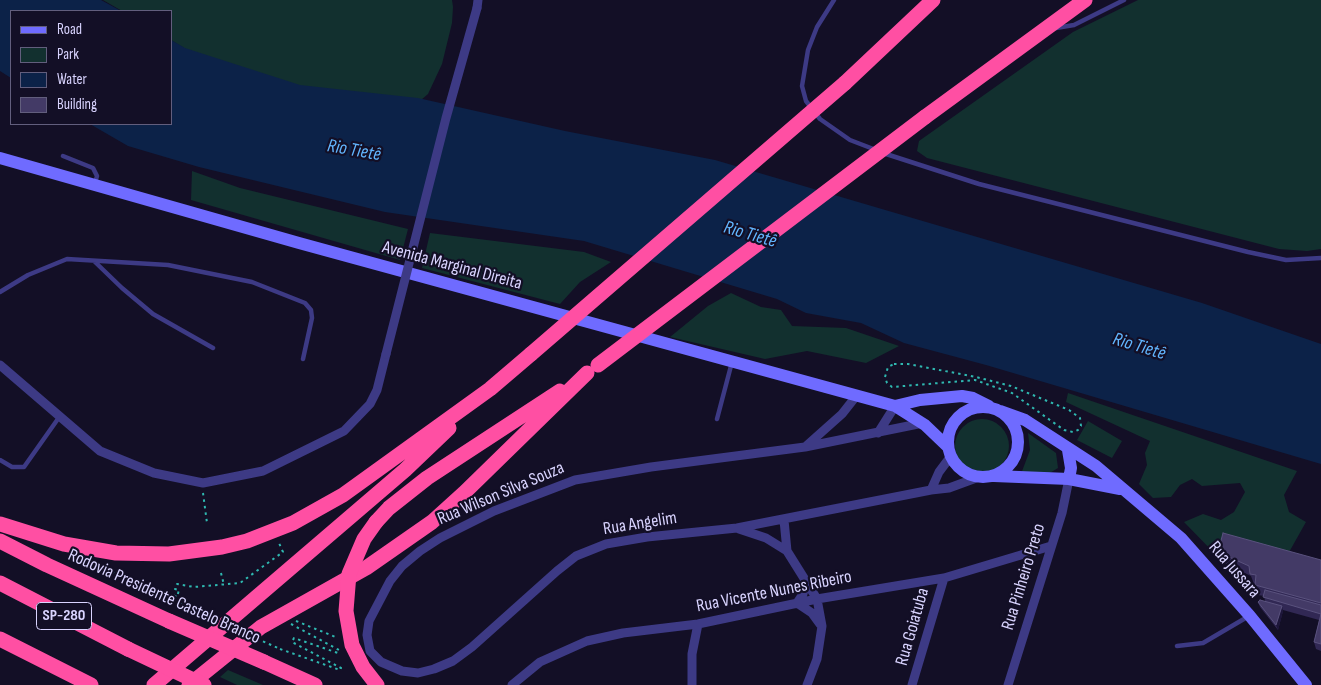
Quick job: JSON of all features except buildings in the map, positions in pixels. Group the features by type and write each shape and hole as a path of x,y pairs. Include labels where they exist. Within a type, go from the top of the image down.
{"highway":[{"path":"154,685 406,470 496,384 845,83 933,0"},
{"path":"377,685 363,667 352,645 346,611 348,583 352,566 364,539 389,508 427,478 593,369 926,117 1085,0"},
{"path":"189,685 260,627 366,568 432,522 593,369"},
{"path":"0,524 64,544 116,553 187,552 247,541 293,524 331,503 496,384"},
{"name":"Rodovia Presidente Castelo Branco","path":"0,541 168,621 314,685"},
{"name":"SP-280","path":"0,583 128,649 204,685"},
{"name":"SP-280","path":"0,639 91,685"}],"main road":[{"name":"Avenida Marginal Direita","path":"0,158 94,186 895,406 937,434 950,452"},
{"name":"Avenida Marginal Direita","path":"895,406 920,400 962,396 981,401 996,409"},
{"path":"975,408 996,409 1013,423 1019,440 1017,453 1012,464 1003,472 985,477 968,474 958,466 950,452 949,436 952,425 960,416 975,408"},
{"name":"Rua Jussara","path":"996,409 1025,420 1068,450 1096,466 1181,538 1250,616 1305,685"},
{"path":"1068,450 1071,468 1069,479"},
{"name":"Rua Jussara","path":"985,477 1069,479 1123,490"}],"street":[{"path":"0,365 100,451 154,473 202,483 263,471 344,431 370,404 377,390 477,4"},
{"path":"805,447 842,414 856,395"},
{"path":"878,433 895,406"},
{"name":"Rua Wilson Silva Souza","path":"369,621 390,581 420,551 463,524 558,486 576,480 636,469 805,447 923,424"},
{"path":"931,490 950,452"},
{"name":"Rua Angelim","path":"369,621 367,635 370,651 381,662 402,671 418,673 434,670 453,661 472,647 557,571 576,556 591,549 647,537 737,528 784,520 949,488 985,477"},
{"name":"Rua Pinheiro Preto","path":"1008,685 1062,513 1069,479"},
{"path":"784,520 787,551 817,599 822,626 817,659 807,685"},
{"path":"737,528 766,538 787,551"},
{"name":"Rua Vicente Nunes Ribeiro","path":"512,685 540,662 587,641 623,633 698,624 817,599 944,578 1051,546"},
{"name":"Rua Goiatuba","path":"912,685 944,578"},
{"path":"806,582 803,594 797,604 812,613 822,626"},
{"path":"692,685 692,654 698,624"}],"lane":[{"path":"834,0 817,27 808,50 802,86 806,101 820,119 850,140 909,163 979,184 1238,250 1286,260 1321,258"},
{"path":"1045,30 1074,25 1124,0"},
{"path":"63,156 93,168 97,176 94,186"},
{"path":"0,292 28,275 67,259 168,266 252,282 305,303 311,310 312,318 302,359"},
{"path":"93,260 153,314 213,348"},
{"path":"717,419 732,362"},
{"path":"0,460 12,467 24,467 60,416"},
{"path":"1177,646 1204,643 1250,616"}],"path":[{"path":"202,483 206,523"},
{"path":"171,600 173,595 177,597 179,590 175,589 177,584 194,587 240,583 283,552 277,540"},
{"path":"99,560 97,566 171,600 280,649 340,670 341,668 292,642 294,638 338,653 339,650 287,622 291,619 344,641"},
{"path":"221,573 224,585"}],"green space":[{"path":"103,0 452,0 453,7 452,23 442,64 428,94 421,100 344,100 197,56 172,41 172,10 120,10"},
{"path":"1138,0 1321,0 1321,249 1307,251 1279,249 927,158 917,151 919,141 1073,32"},
{"path":"192,171 240,188 408,229 400,260 191,200"},
{"path":"430,233 584,252 611,262 580,282 560,304 422,268"},
{"path":"731,293 761,307 781,310 792,326 846,328 899,346 866,363 807,351 765,359 670,337 708,306"},
{"path":"1068,393 1297,471 1284,495 1289,512 1306,522 1288,554 1225,541 1218,557 1184,522 1203,514 1221,520 1234,512 1245,492 1240,483 1202,486 1192,479 1180,485 1171,497 1153,498 1139,484 1147,465 1145,453 1150,441 1066,402"},
{"path":"982,419 992,421 1001,427 1007,436 1009,446 1007,456 1001,465 992,471 982,473 972,471 963,465 957,456 955,446 957,436 963,427 972,421"},
{"path":"1088,421 1122,441 1112,458 1077,440"},
{"path":"1028,433 1056,453 1058,468 1048,474 1021,474 1030,450"},
{"path":"228,670 263,685 237,685 220,677"}],"water":[{"path":"0,0 101,0 119,10 10,10 10,77 0,71"},
{"name":"Rio Tietê","path":"172,41 185,48 300,85 418,98 565,131 715,160 1202,303 1321,344 1321,464 986,365 904,343 861,323 806,313 777,299 584,241 385,212 199,167 128,146 92,125 172,125"}]}
